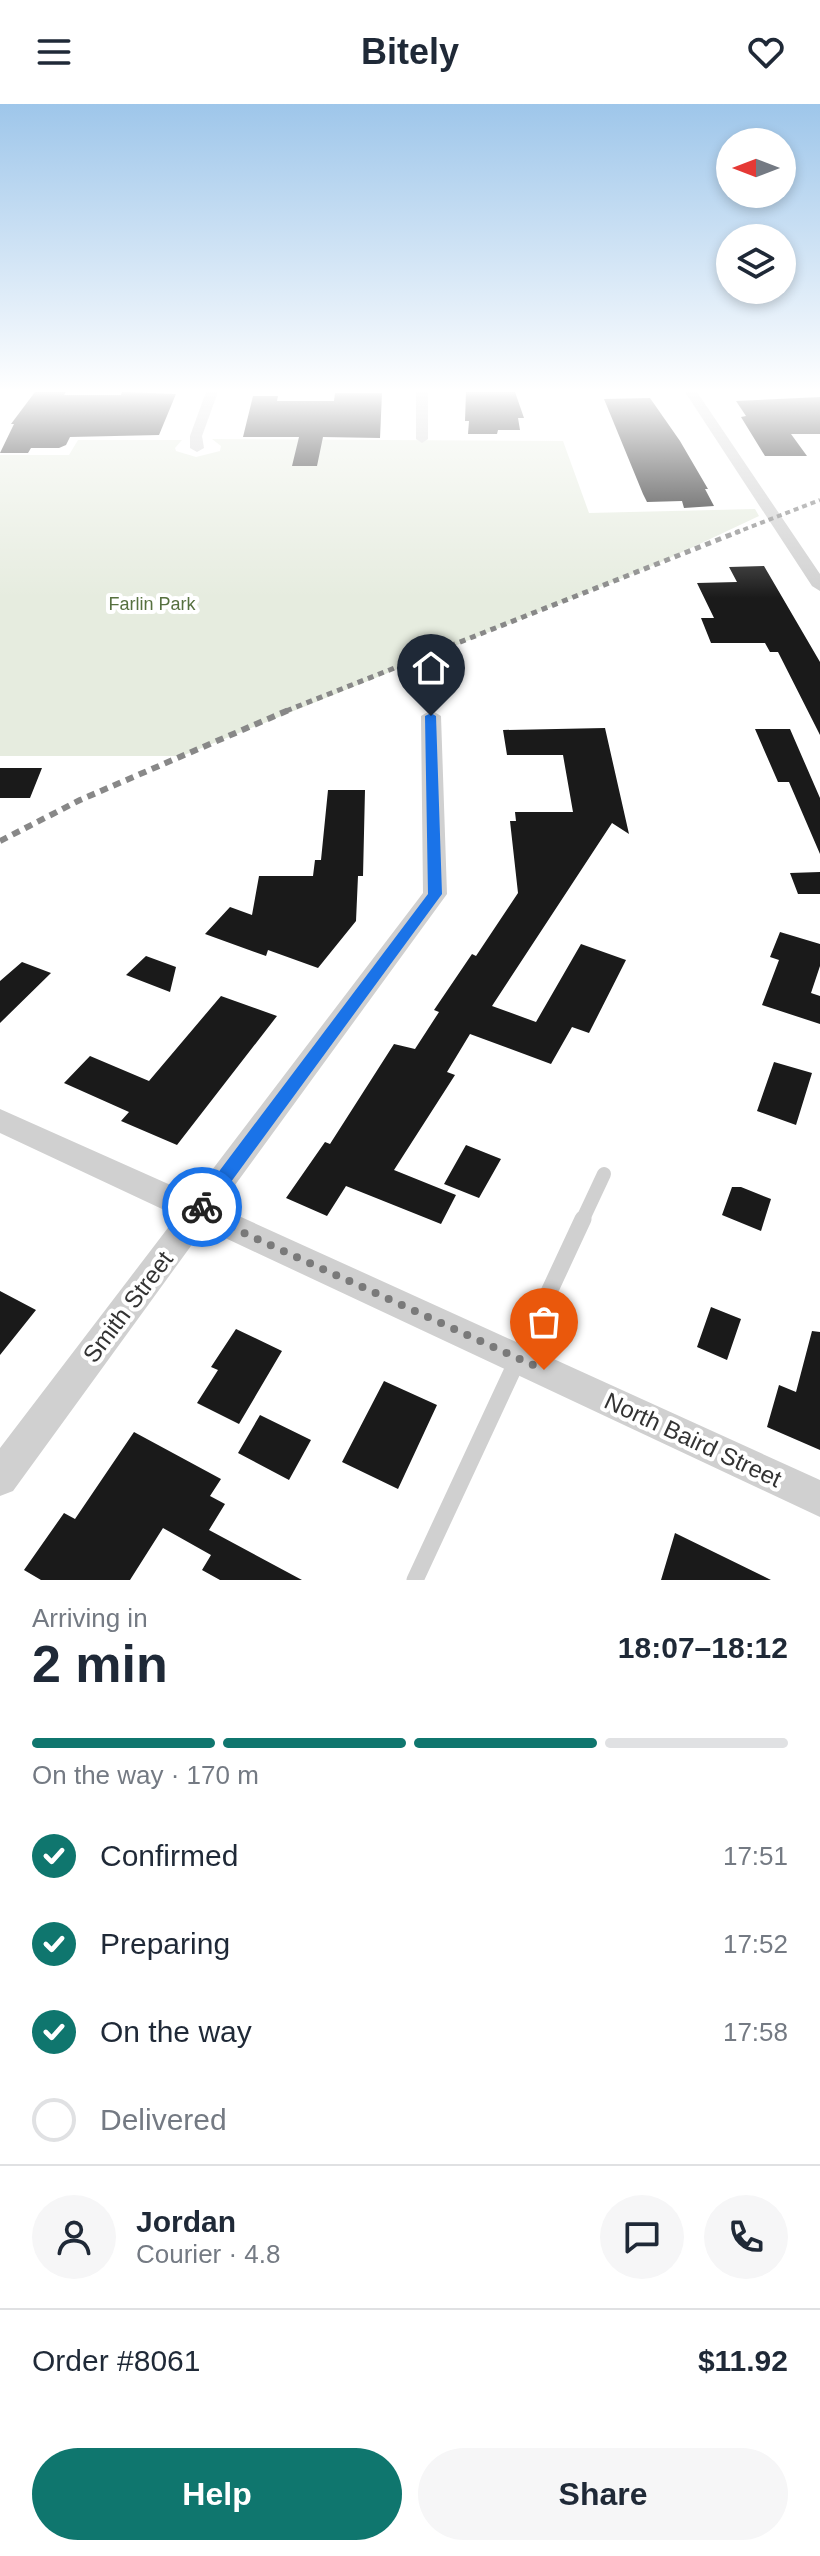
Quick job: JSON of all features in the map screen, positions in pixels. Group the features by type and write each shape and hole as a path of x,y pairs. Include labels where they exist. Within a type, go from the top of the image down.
{"street":[{"path":"737,461 820,586"},
{"name":"Smith Street","path":"0,1478 435,894 431,716"},
{"name":"North Baird Street","path":"0,1120 820,1499"}],"lane":[{"path":"415,1580 604,1174"}],"green space":[{"name":"Farlin Park","path":"0,461 570,461 589,513 755,509 759,516 657,564 182,756 0,756"}],"building":[{"path":"293,461 318,461 317,466 292,466"},
{"path":"629,461 692,461 714,506 684,508 682,501 647,502"},
{"path":"764,566 820,662 820,735 778,652 770,652 765,643 711,643 701,618 714,618 697,583 737,582 729,567"},
{"path":"605,728 629,834 612,823 492,1006 536,1022 581,944 626,960 589,1033 572,1027 551,1064 470,1034 447,1072 455,1075 394,1170 456,1195 441,1224 346,1186 327,1216 286,1198 325,1142 330,1144 394,1044 415,1049 439,1012 434,1010 472,954 476,956 518,893 510,821 516,821 515,812 573,812 563,755 507,755 503,730"},
{"path":"755,729 790,729 820,798 820,854 789,782 778,782"},
{"path":"0,768 42,768 30,798 0,798"},
{"path":"328,790 365,790 363,876 358,876 356,921 318,968 268,950 266,956 205,934 230,907 252,915 259,876 313,876 315,860 321,860"},
{"path":"820,872 820,894 798,894 790,873"},
{"path":"780,932 820,944 820,966 811,993 820,996 820,1024 762,1005 779,960 770,957"},
{"path":"146,956 176,967 170,992 126,975"},
{"path":"22,962 51,973 0,1023 0,981"},
{"path":"221,996 277,1016 177,1145 121,1121 129,1112 64,1083 90,1056 149,1081"},
{"path":"774,1062 812,1073 796,1125 757,1111"},
{"path":"466,1145 501,1159 479,1198 444,1184"},
{"path":"732,1187 741,1187 771,1199 761,1231 722,1215"},
{"path":"0,1291 36,1310 0,1355"},
{"path":"711,1307 741,1319 727,1360 697,1347"},
{"path":"236,1329 282,1351 239,1424 197,1403 218,1370 211,1367"},
{"path":"812,1331 820,1332 820,1450 767,1427 779,1385 796,1392"},
{"path":"384,1381 437,1405 398,1489 342,1462"},
{"path":"260,1415 311,1440 289,1480 238,1453"},
{"path":"134,1432 221,1479 210,1496 225,1504 209,1530 302,1580 220,1580 202,1570 211,1555 163,1528 130,1580 41,1580 24,1570 64,1513 75,1519"},
{"path":"675,1533 771,1580 661,1580"}],"railway":[{"path":"735,533 820,500"},
{"path":"290,709 740,531"},
{"path":"0,841 80,800 290,709"},
{"path":"286,711 290,709"}],"way so far":[{"path":"202,1207 198,1212 544,1370"}],"route":[{"path":"202,1207 435,894 431,716"}]}
